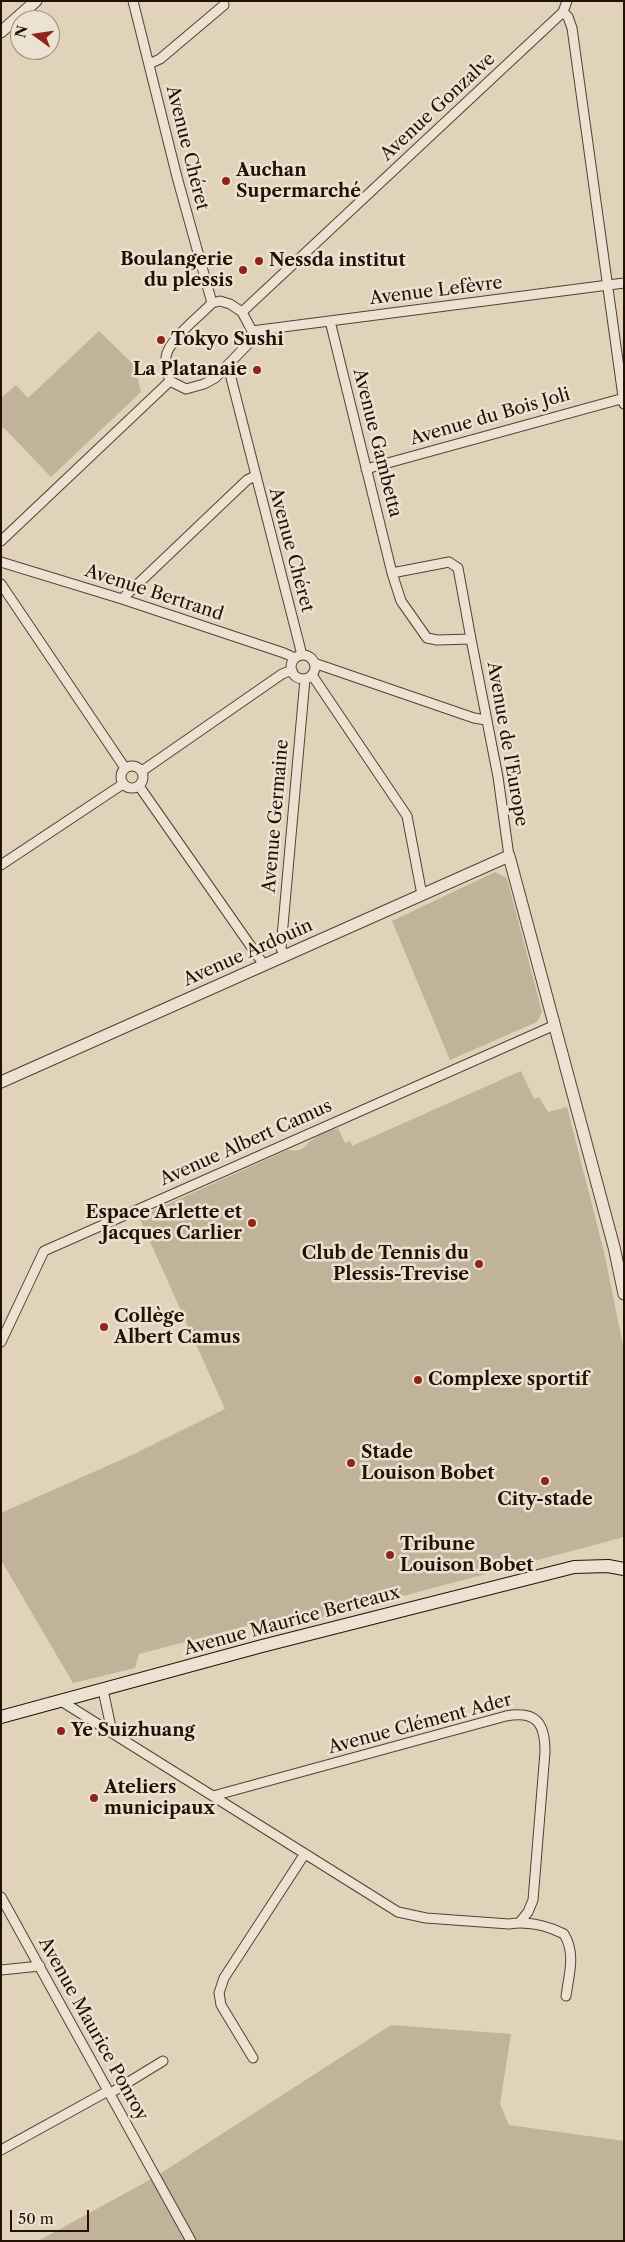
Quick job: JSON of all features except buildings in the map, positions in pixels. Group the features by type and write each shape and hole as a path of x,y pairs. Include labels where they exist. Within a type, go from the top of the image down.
{"main road":[{"name":"Avenue Maurice Berteaux","path":"1,1717 262,1646 574,1567 608,1566 624,1569"}],"street":[{"path":"1,32 36,1"},
{"name":"Avenue Chéret","path":"133,1 177,177 212,303"},
{"path":"150,64 160,59 224,5"},
{"path":"565,6 572,28 623,400"},
{"name":"Avenue Gonzalve","path":"242,312 565,6"},
{"name":"Avenue Lefèvre","path":"252,331 624,283"},
{"path":"220,301 230,304 242,312 252,331 251,341 228,366 210,381 186,389 170,381 165,367 166,355 172,342 212,303 220,301"},
{"name":"Avenue Gambetta","path":"330,321 392,573 401,601 427,638 437,640 471,639"},
{"name":"Avenue Chéret","path":"228,366 298,657"},
{"path":"1,541 170,381"},
{"name":"Avenue du Bois Joli","path":"366,469 623,400"},
{"path":"122,599 247,480 255,476"},
{"name":"Avenue Bertrand","path":"1,562 122,599 298,657"},
{"name":"Avenue de l'Europe","path":"392,573 449,562 458,568 498,777 509,856"},
{"path":"1,584 125,768"},
{"path":"142,771 282,674 292,670 298,657 310,657 314,663 474,718 486,720"},
{"path":"308,677 314,663"},
{"path":"292,670 297,677 308,677"},
{"path":"308,677 407,816 422,895"},
{"name":"Avenue Germaine","path":"284,956 281,948 308,677"},
{"path":"137,767 142,771 143,776 139,786 133,788 123,784 121,778 125,768 137,767"},
{"path":"1,865 123,784"},
{"path":"139,786 264,965"},
{"path":"509,856 614,1247 624,1294"},
{"name":"Avenue Ardouin","path":"1,1082 509,856"},
{"name":"Avenue Albert Camus","path":"1,1342 44,1251 554,1025"},
{"path":"103,1690 112,1732"},
{"path":"61,1701 388,1908 406,1915 509,1924 520,1922 553,1928 564,1934 571,1945 566,1996"},
{"name":"Avenue Clément Ader","path":"213,1796 506,1716 524,1714 540,1723 545,1734 545,1752 533,1900 528,1912 520,1922"},
{"path":"253,2058 222,2005 219,1993 224,1978 304,1855"},
{"name":"Avenue Maurice Ponroy","path":"1,1897 191,2241"},
{"path":"1,1970 40,1966"},
{"path":"1,2150 163,2061"}],"shaded area":[{"path":"99,331 135,366 141,392 51,477 4,428 1,428 1,398 16,385 28,398"},
{"path":"495,872 507,878 542,1012 537,1022 450,1060 392,921"},
{"name":"Complexe sportif","path":"521,1071 534,1099 539,1097 548,1112 567,1107 604,1252 624,1350 624,1537 261,1634 250,1625 139,1654 135,1668 73,1683 1,1560 1,1513 132,1455 225,1409 139,1217 288,1150 299,1150 324,1133 338,1128 345,1143 350,1141 352,1146"},
{"path":"391,2025 511,2034 500,2104 509,2125 624,2141 624,2241 38,2241 155,2177"}],"place":[{"name":"Auchan Supermarché","path":"226,181"},
{"name":"Nessda institut","path":"259,261"},
{"name":"Boulangerie du plessis","path":"243,270"},
{"name":"Tokyo Sushi","path":"161,340"},
{"name":"La Platanaie","path":"257,370"},
{"name":"Espace Arlette et Jacques Carlier","path":"252,1223"},
{"name":"Club de Tennis du Plessis-Trevise","path":"479,1264"},
{"name":"Collège Albert Camus","path":"104,1327"},
{"name":"Complexe sportif","path":"418,1380"},
{"name":"Stade Louison Bobet","path":"351,1463"},
{"name":"City-stade","path":"545,1481"},
{"name":"Tribune Louison Bobet","path":"390,1555"},
{"name":"Ye Suizhuang","path":"61,1731"},
{"name":"Ateliers municipaux","path":"94,1798"}]}
